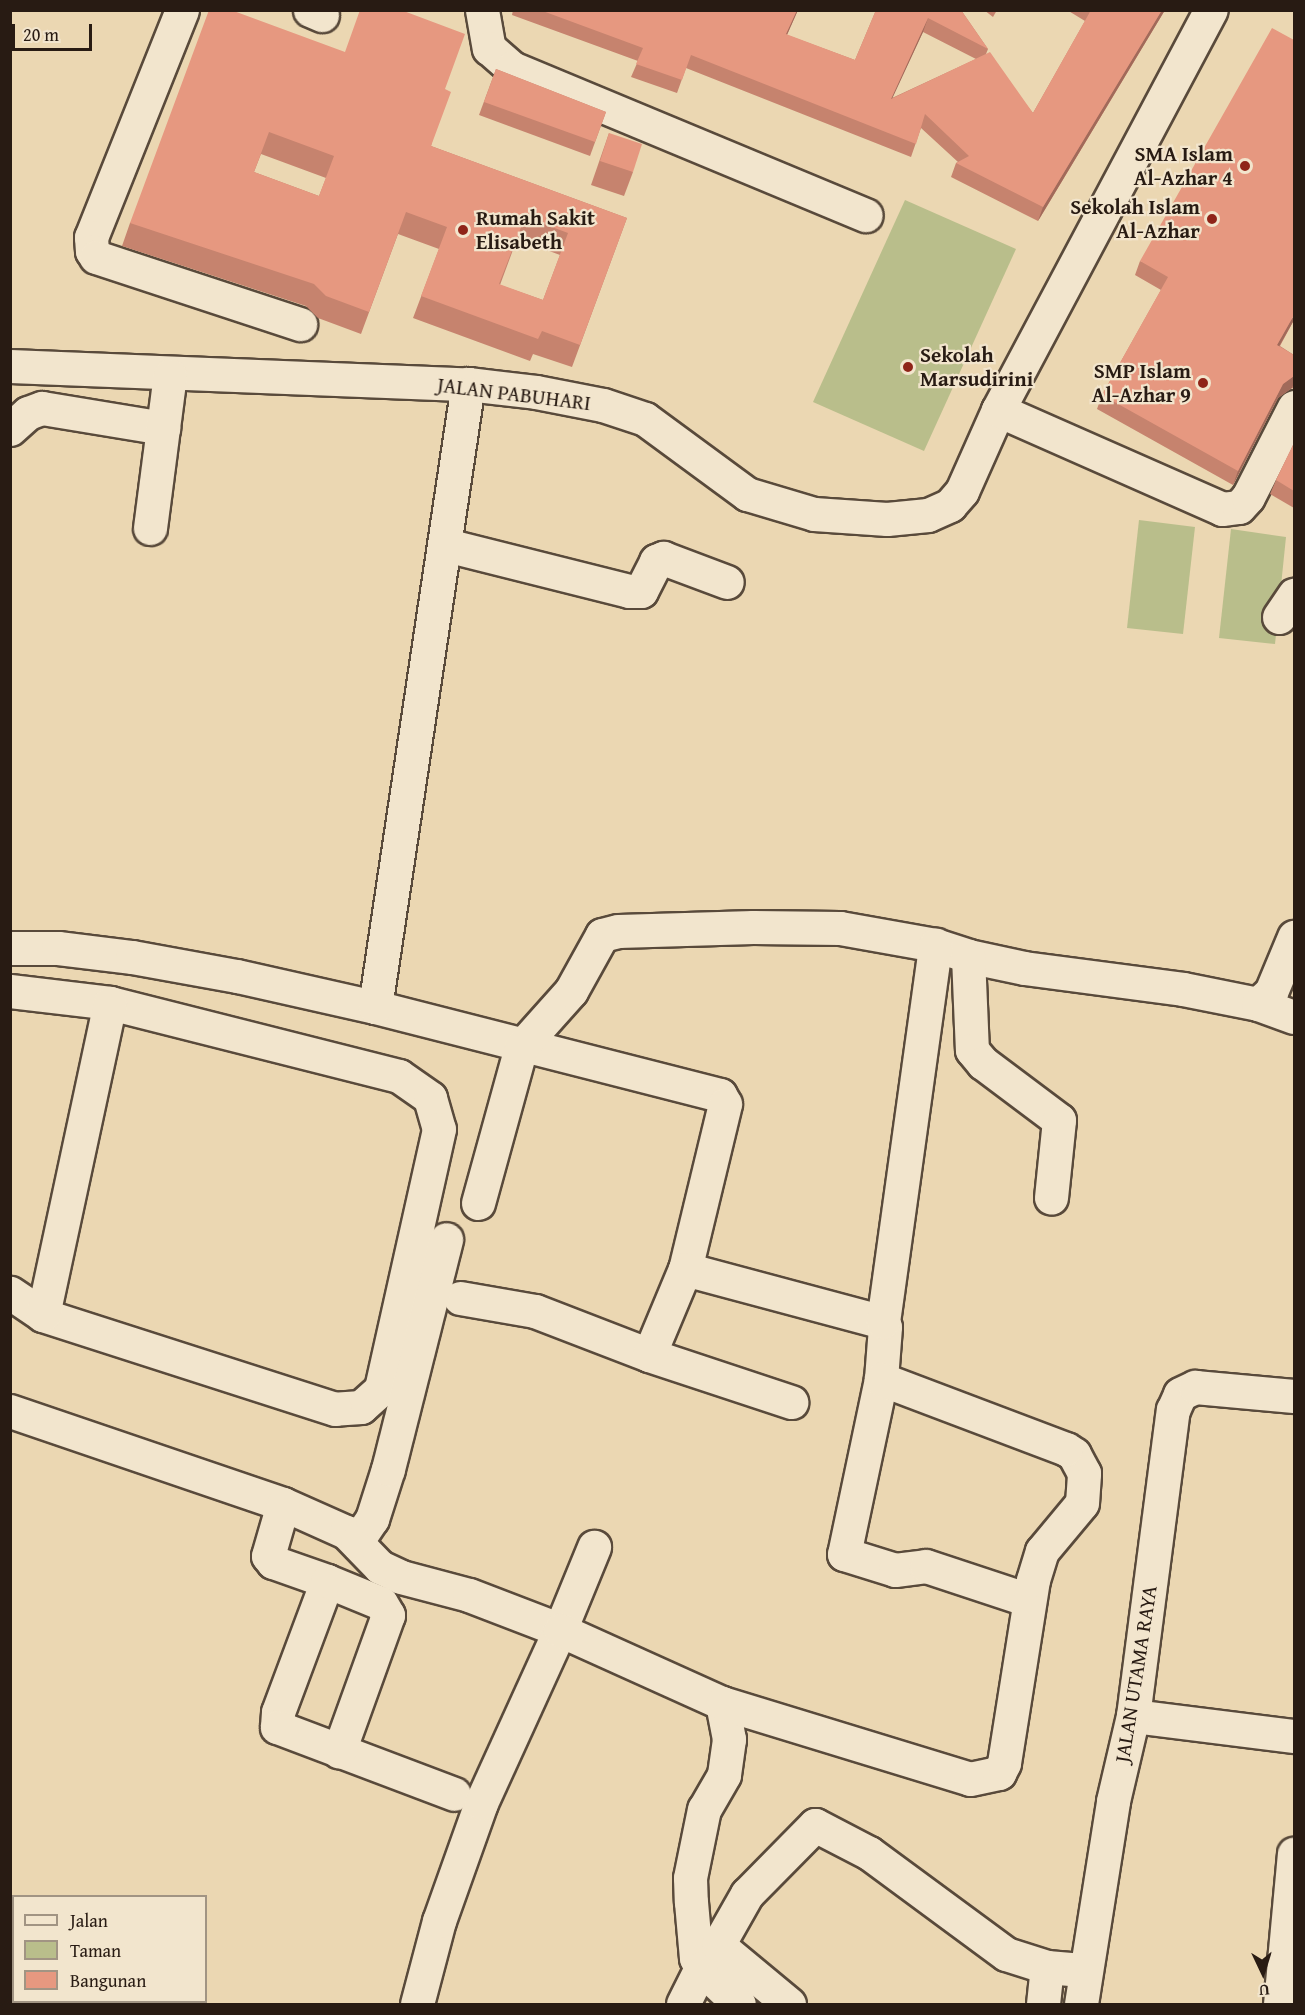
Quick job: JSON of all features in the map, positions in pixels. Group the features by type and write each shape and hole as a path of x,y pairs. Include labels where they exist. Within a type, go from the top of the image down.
{"street":[{"path":"182,10 91,237 92,251 96,257 300,324"},
{"path":"482,10 489,48 512,68 866,214"},
{"name":"JALAN PABUHARI","path":"10,366 170,375 468,384 536,392 645,419 747,494 814,514 887,519 928,515 950,504 962,491 998,411 1211,10"},
{"path":"150,528 170,375"},
{"path":"375,1007 425,657 446,545 468,384"},
{"path":"998,411 1222,509 1239,507 1248,497 1294,406"},
{"path":"10,429 28,413 42,408 163,428"},
{"path":"446,545 629,591 641,591 656,561 663,558 727,582"},
{"path":"478,1203 520,1047 553,1016 571,991 598,940 609,932 840,928 935,945 968,956 1024,969 1171,987 1258,1004 1294,1017"},
{"path":"1258,1004 1271,992 1294,937"},
{"path":"935,945 882,1322 886,1333 881,1379 844,1554 894,1570 926,1566 1029,1600"},
{"path":"10,948 58,948 132,957 375,1007 520,1047 720,1095 725,1104 685,1269 649,1355"},
{"path":"968,956 972,1050 983,1063 1059,1120 1051,1198"},
{"path":"10,991 110,1004 399,1076 430,1098 439,1129 381,1389 361,1407 335,1409 43,1315 10,1293"},
{"path":"43,1315 110,1004"},
{"path":"357,1541 372,1519 388,1469 446,1239"},
{"path":"685,1269 882,1322"},
{"path":"460,1298 535,1311 649,1355 791,1402"},
{"path":"10,1411 283,1504 335,1526 357,1541 380,1567 401,1577 470,1595 560,1630 722,1703 970,1779 990,1777 999,1773 1004,1763 1029,1600 1042,1551 1082,1503 1084,1473 1074,1454 881,1379"},
{"name":"JALAN UTAMA RAYA","path":"1081,2004 1113,1801 1133,1716 1173,1410 1180,1394 1195,1387 1294,1396"},
{"path":"283,1504 268,1556 273,1562 381,1603 388,1615 339,1751"},
{"path":"417,2004 439,1922 481,1803 560,1630 594,1547"},
{"path":"327,1581 276,1721 277,1727 454,1794"},
{"path":"722,1703 729,1739 724,1775 704,1809 690,1878 696,1958 701,1968 739,2004"},
{"path":"1133,1716 1294,1736"},
{"path":"789,2004 718,1945 747,1894 815,1825 869,1853 991,1945 1047,1967 1085,1970"},
{"path":"1280,2004 1294,1854"},
{"path":"1042,2004 1047,1967"},
{"path":"683,2004 701,1968"}],"green space":[{"path":"905,200 1016,249 924,451 813,402"},
{"path":"1139,520 1195,527 1183,634 1127,628"},
{"path":"1231,529 1286,537 1275,644 1219,638"}],"building":[{"path":"209,10 231,10 345,52 360,10 401,10 465,34 445,89 451,92 431,146 627,218 580,345 542,331 538,339 421,296 447,227 406,212 369,312 326,296 314,284 130,223","holes":["269,132 334,156 319,196 254,172","525,217 568,233 543,300 499,284"]},
{"path":"540,10 797,10 786,34 855,60 876,10 961,10 988,49 928,18 891,99 990,52 1033,113 1091,10 1162,10 1043,207 956,163 969,156 925,114 916,144 691,55 682,80 636,64 643,48"},
{"path":"1272,28 1294,40 1294,315 1277,345 1294,355 1294,376 1283,384 1238,471 1102,395 1168,277 1140,261"},
{"path":"496,69 606,112 595,142 484,102"},
{"path":"609,133 642,144 633,172 600,161"},
{"path":"1294,443 1294,491 1276,480"}],"place":[{"name":"SMA Islam Al-Azhar 4","path":"1245,166"},
{"name":"Sekolah Islam Al-Azhar","path":"1212,219"},
{"name":"Rumah Sakit Elisabeth","path":"463,230"},
{"name":"Sekolah Marsudirini","path":"908,367"},
{"name":"SMP Islam Al-Azhar 9","path":"1203,383"}]}
